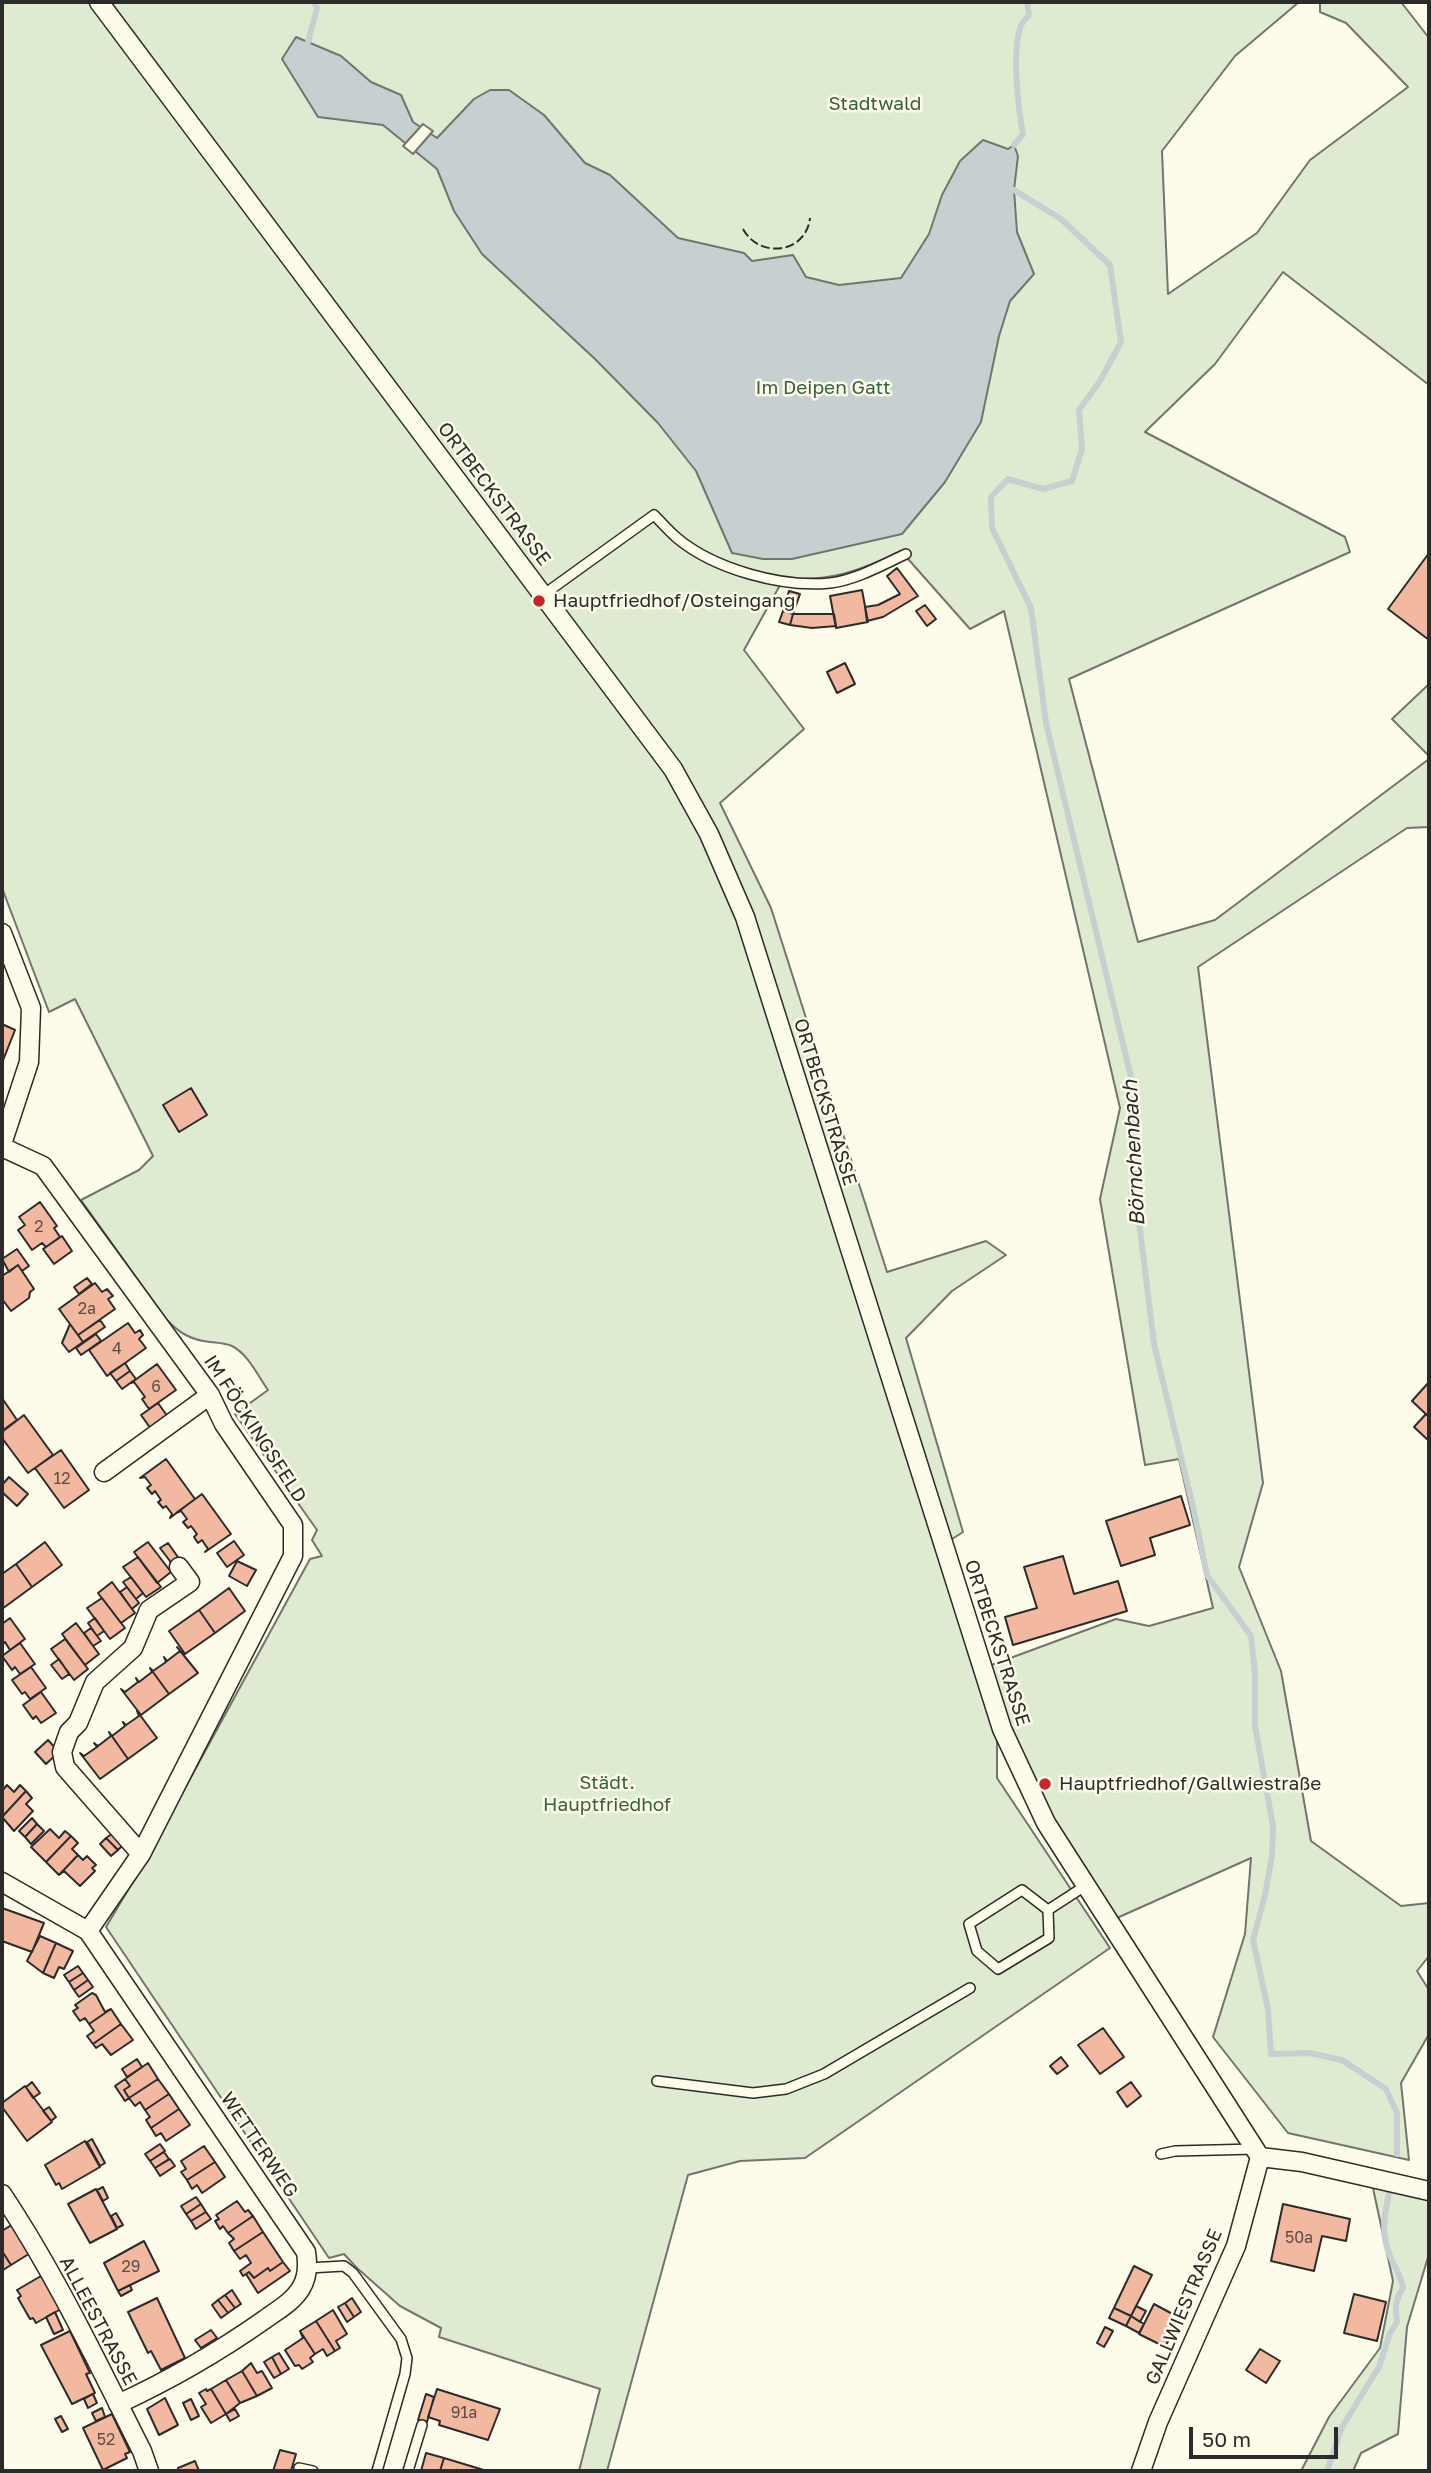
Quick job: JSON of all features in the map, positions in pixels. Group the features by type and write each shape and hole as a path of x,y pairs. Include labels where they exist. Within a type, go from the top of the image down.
{"street":[{"name":"ORTBECKSTRASSE","path":"99,2 673,769 709,834 745,917 1002,1729 1046,1823 1258,2153"},
{"path":"2,933 31,1008 29,1062 2,1145"},
{"name":"IM FÖCKINGSFELD","path":"2,1145 43,1166 211,1395 223,1424 293,1525 293,1556 141,1854 89,1931"},
{"path":"104,1472 211,1395"},
{"path":"141,1854 65,1767 62,1752 69,1732 78,1723 95,1682 133,1648 149,1610 190,1582 179,1567"},
{"name":"WETTERWEG","path":"2,1881 89,1931 306,2252 308,2268"},
{"path":"1258,2153 1429,2190"},
{"name":"GALLWIESTRASSE","path":"1141,2471 1157,2422 1236,2246 1258,2153"},
{"name":"ALLEESTRASSE","path":"2,2194 61,2291 149,2471"},
{"path":"118,2404 175,2377 227,2346 288,2302 301,2289 308,2268"}],"lane":[{"path":"543,595 654,515 678,540 716,561 758,577 798,584 832,583 867,572 906,554"},
{"path":"1048,1910 1085,1886"},
{"path":"1022,1891 1048,1910 1049,1938 998,1969 977,1951 970,1924 1022,1891"},
{"path":"657,2081 702,2089 753,2093 786,2089 824,2074 970,1988"},
{"path":"1161,2154 1175,2151 1258,2153"},
{"path":"308,2268 344,2266 353,2273 401,2339 407,2358 405,2374 377,2471"},
{"path":"408,2471 422,2425"},
{"path":"299,2468 313,2471"}],"green space":[{"path":"2,2 91,2 684,777 555,596 106,2 1299,2 1235,56 1162,151 1168,294 1257,233 1310,160 1408,87 1346,23 1320,12 1320,2 1401,2 1429,38 1429,385 1283,272 1215,364 1145,432 1345,537 1350,552 1069,679 1138,942 1215,920 1429,759 1429,827 1407,828 1198,967 1263,1483 1239,1567 1281,1671 1311,1841 1401,1906 1429,1903 1429,1956 1417,1971 1429,1990 1429,2034 1401,2083 1409,2160 1288,2133 1213,2037 1245,1934 1251,1858 1108,1922 1046,1823 986,1667 1116,1619 1149,1626 1213,1608 1179,1459 1145,1465 1100,1199 1120,1108 1004,611 970,629 901,551 844,574 801,579 784,578 744,650 804,729 720,803 771,908 887,1272 986,1241 1006,1255 952,1291 906,1338 963,1532 949,1541 997,1730 997,1778 1110,1948 805,2158 740,2161 688,2175 607,2471 579,2471 600,2389 439,2337 441,2328 400,2306 344,2254 329,2258 106,1927 143,1865 310,1559 322,1556 312,1540 317,1530 235,1414 268,1390 252,1366 243,1354 232,1346 191,1338 171,1324 81,1200 139,1170 153,1156 75,999 49,1012 2,888"},
{"path":"1429,684 1429,756 1392,719"},
{"path":"1371,2179 1429,2191 1429,2254 1407,2327 1398,2434 1361,2453 1353,2471 1301,2471 1329,2417 1380,2348 1393,2281"}],"shaded area":[{"path":"296,37 341,56 371,82 401,95 413,122 437,138 474,99 490,90 509,90 544,115 585,163 610,175 678,238 744,253 752,261 793,255 806,277 839,285 901,278 929,234 942,195 960,161 983,140 1008,149 1014,145 1018,156 1014,190 1017,232 1034,274 1010,301 999,336 981,422 945,482 902,534 792,559 763,559 732,553 696,471 658,423 595,359 482,254 454,211 437,169 383,125 318,117 282,59"}],"pier":[{"path":"423,124 433,131 413,154 403,146"}],"building":[{"path":"1429,553 1429,640 1388,609"},
{"path":"897,568 918,596 883,617 867,621 865,607 878,605 900,594 887,576"},
{"path":"862,590 868,622 836,628 830,596"},
{"path":"789,591 800,594 793,614 783,611"},
{"path":"925,605 936,619 927,626 916,611"},
{"path":"783,611 793,614 790,625 779,622"},
{"path":"793,614 834,614 836,626 812,628 790,625"},
{"path":"845,663 855,684 837,693 827,672"},
{"path":"2,1024 15,1030 2,1063"},
{"path":"191,1088 207,1115 179,1132 163,1105"},
{"path":"40,1202 57,1226 54,1228 60,1237 46,1247 42,1243 32,1250 18,1230 25,1225 19,1217"},
{"path":"62,1236 72,1251 54,1264 43,1249"},
{"path":"17,1249 29,1266 22,1271 18,1265 9,1272 2,1259"},
{"path":"18,1265 34,1289 29,1298 11,1311 2,1299 2,1276"},
{"path":"87,1278 92,1284 79,1294 74,1287"},
{"path":"95,1283 102,1292 107,1289 113,1296 108,1299 115,1309 78,1335 59,1309"},
{"path":"100,1320 105,1327 83,1342 78,1335"},
{"path":"128,1323 135,1333 140,1330 143,1335 139,1339 146,1348 107,1376 89,1350"},
{"path":"70,1324 83,1342 69,1352 62,1343"},
{"path":"96,1334 101,1341 81,1355 76,1348"},
{"path":"125,1363 130,1371 116,1381 110,1373"},
{"path":"157,1364 176,1390 149,1409 142,1399 145,1397 134,1382 131,1383"},
{"path":"130,1371 136,1379 122,1389 116,1381"},
{"path":"1429,1382 1429,1417 1412,1401"},
{"path":"2,1398 17,1420 2,1431"},
{"path":"158,1403 168,1417 151,1429 141,1415"},
{"path":"1426,1414 1429,1417 1429,1441 1414,1427"},
{"path":"24,1415 53,1455 28,1473 2,1438 2,1432"},
{"path":"61,1450 89,1490 64,1508 35,1468"},
{"path":"166,1459 195,1499 170,1518 172,1514 166,1506 163,1508 158,1502 161,1500 155,1491 152,1494 147,1488 151,1485 145,1477 140,1478"},
{"path":"9,1477 28,1494 17,1506 2,1492 2,1485"},
{"path":"202,1494 231,1534 205,1552 208,1549 202,1540 198,1543 194,1537 197,1534 191,1526 188,1528 183,1522 187,1519 181,1511 176,1513"},
{"path":"1181,1496 1190,1525 1150,1538 1155,1555 1121,1566 1106,1521"},
{"path":"234,1541 244,1555 227,1567 217,1553"},
{"path":"45,1542 62,1565 32,1587 16,1564"},
{"path":"148,1542 171,1572 157,1583 134,1552"},
{"path":"168,1543 180,1560 173,1565 160,1548"},
{"path":"1063,1556 1074,1594 1118,1581 1127,1611 1013,1645 1005,1617 1037,1608 1024,1567"},
{"path":"138,1557 161,1587 146,1597 123,1567"},
{"path":"237,1561 256,1570 247,1586 229,1576"},
{"path":"16,1564 32,1587 2,1609 2,1574"},
{"path":"131,1577 143,1593 136,1599 123,1582"},
{"path":"112,1582 135,1613 121,1623 98,1593"},
{"path":"127,1587 139,1603 132,1609 120,1592"},
{"path":"229,1588 245,1611 215,1633 199,1610"},
{"path":"102,1598 125,1628 110,1639 87,1608"},
{"path":"199,1610 215,1633 185,1654 169,1631"},
{"path":"10,1618 25,1639 10,1650 5,1642 2,1645 2,1624"},
{"path":"95,1618 104,1631 97,1636 88,1623"},
{"path":"76,1623 99,1654 85,1665 62,1634"},
{"path":"91,1628 101,1641 93,1646 84,1633"},
{"path":"65,1639 88,1669 74,1680 51,1649"},
{"path":"20,1643 35,1664 20,1674 15,1667 12,1670 2,1656"},
{"path":"177,1647 198,1673 169,1694 150,1668 153,1671 166,1662 164,1657 167,1661 180,1651"},
{"path":"59,1659 69,1674 62,1679 51,1665"},
{"path":"31,1667 46,1688 30,1699 25,1692 22,1694 12,1680"},
{"path":"150,1668 169,1694 141,1715 121,1689 125,1692 138,1682 136,1678 139,1682 152,1672"},
{"path":"41,1692 56,1713 41,1723 36,1716 33,1719 23,1705"},
{"path":"137,1711 157,1738 128,1759 109,1732 112,1736 125,1726 123,1722 126,1725 139,1716"},
{"path":"109,1732 128,1759 100,1779 80,1753 84,1756 97,1747 94,1743 98,1746 111,1736"},
{"path":"48,1740 59,1752 46,1764 35,1752"},
{"path":"7,1785 14,1792 20,1785 26,1791 2,1817 2,1791"},
{"path":"26,1791 32,1798 26,1804 33,1811 14,1831 2,1817"},
{"path":"32,1818 37,1824 25,1837 19,1831"},
{"path":"37,1824 44,1831 31,1844 25,1837"},
{"path":"50,1829 59,1838 65,1831 71,1836 46,1862 31,1847"},
{"path":"113,1833 124,1844 118,1850 106,1838"},
{"path":"71,1836 78,1843 72,1849 78,1855 59,1875 46,1862"},
{"path":"106,1838 118,1850 111,1856 100,1844"},
{"path":"78,1855 83,1860 87,1856 96,1865 92,1868 95,1871 80,1886 64,1871 59,1875"},
{"path":"2,1908 44,1923 32,1952 2,1941"},
{"path":"40,1936 56,1943 43,1973 27,1961"},
{"path":"56,1943 73,1951 64,1969 59,1967 54,1978 43,1973"},
{"path":"78,1966 83,1973 69,1982 64,1975"},
{"path":"83,1973 88,1980 74,1990 69,1982"},
{"path":"88,1980 93,1987 79,1997 74,1990"},
{"path":"92,1993 96,1995 105,2012 111,2009 89,2024 85,2018 80,2021 73,2011 78,2008 75,2005"},
{"path":"111,2009 121,2024 93,2044 87,2036 94,2031 89,2024"},
{"path":"121,2024 133,2040 111,2055 102,2044 96,2048 93,2044"},
{"path":"1103,2028 1124,2057 1100,2074 1078,2045"},
{"path":"1061,2057 1068,2066 1057,2074 1050,2066"},
{"path":"137,2059 142,2067 127,2077 122,2069"},
{"path":"148,2063 158,2079 129,2098 124,2090 130,2086 125,2079"},
{"path":"125,2079 130,2086 124,2090 129,2098 125,2101 115,2086"},
{"path":"158,2079 169,2094 145,2110 140,2102 135,2106 129,2098"},
{"path":"32,2082 40,2093 33,2098 26,2087"},
{"path":"1131,2082 1141,2096 1127,2107 1117,2092"},
{"path":"25,2086 52,2122 27,2141 2,2107 2,2103"},
{"path":"169,2094 179,2109 151,2128 146,2120 150,2117 145,2110"},
{"path":"49,2107 56,2117 51,2121 43,2111"},
{"path":"179,2109 190,2125 166,2141 161,2133 156,2136 151,2128"},
{"path":"92,2139 105,2163 100,2166 87,2142"},
{"path":"85,2141 100,2167 62,2189 59,2183 56,2185 45,2165"},
{"path":"160,2144 165,2151 150,2161 145,2154"},
{"path":"204,2146 215,2162 187,2180 181,2172 186,2169 181,2161"},
{"path":"164,2152 169,2159 155,2168 150,2161"},
{"path":"170,2159 175,2166 160,2176 155,2168"},
{"path":"215,2162 225,2177 202,2193 197,2185 192,2189 187,2180"},
{"path":"103,2187 108,2198 103,2201 97,2190"},
{"path":"96,2189 117,2229 90,2243 68,2204"},
{"path":"196,2197 201,2204 186,2214 181,2206"},
{"path":"237,2201 245,2212 248,2210 253,2216 228,2233 223,2226 220,2229 215,2221 219,2219 216,2215"},
{"path":"201,2204 206,2212 191,2221 186,2214"},
{"path":"1283,2204 1350,2219 1346,2241 1322,2236 1314,2271 1271,2261"},
{"path":"206,2212 211,2219 196,2229 191,2221"},
{"path":"116,2213 123,2225 117,2228 111,2216"},
{"path":"253,2216 263,2232 234,2251 229,2243 234,2239 228,2233"},
{"path":"13,2224 32,2252 11,2265 2,2251 2,2231"},
{"path":"263,2232 283,2262 254,2278 249,2272 243,2276 240,2271 251,2263 246,2255 240,2259 234,2251"},
{"path":"144,2241 159,2271 118,2291 104,2263"},
{"path":"2,2251 11,2265 3,2270 2,2268"},
{"path":"283,2262 290,2271 258,2293 246,2274 249,2272 254,2278"},
{"path":"1134,2266 1152,2275 1131,2316 1114,2308"},
{"path":"41,2276 61,2309 36,2323 33,2318 30,2319 18,2298 21,2296 17,2290"},
{"path":"130,2285 132,2290 121,2296 118,2291"},
{"path":"232,2290 241,2304 235,2308 225,2295"},
{"path":"1354,2294 1386,2302 1377,2341 1344,2333"},
{"path":"225,2295 235,2308 228,2313 218,2300"},
{"path":"157,2298 185,2358 161,2370 151,2351 148,2353 128,2312"},
{"path":"352,2298 361,2312 354,2317 345,2303"},
{"path":"218,2300 228,2313 221,2318 212,2305"},
{"path":"345,2303 354,2317 347,2322 338,2307"},
{"path":"1154,2304 1180,2318 1165,2347 1139,2334"},
{"path":"1136,2306 1146,2311 1140,2322 1131,2316"},
{"path":"1114,2308 1131,2316 1126,2326 1109,2318"},
{"path":"333,2310 347,2334 336,2341 340,2348 335,2351 316,2321"},
{"path":"55,2312 63,2330 54,2334 46,2317"},
{"path":"1131,2316 1144,2324 1139,2333 1126,2326"},
{"path":"316,2321 335,2351 327,2356 323,2349 315,2354 300,2331"},
{"path":"1105,2327 1113,2331 1104,2347 1097,2343"},
{"path":"211,2330 217,2338 201,2348 195,2340"},
{"path":"70,2331 90,2373 86,2374 95,2393 72,2404 41,2345"},
{"path":"300,2331 315,2354 310,2358 313,2362 302,2369 299,2365 295,2366 285,2350 303,2338"},
{"path":"1260,2349 1280,2361 1266,2383 1246,2370"},
{"path":"279,2353 289,2369 281,2374 272,2357"},
{"path":"272,2357 281,2374 274,2378 264,2362"},
{"path":"251,2363 257,2373 262,2371 272,2388 257,2396 242,2371"},
{"path":"242,2371 257,2396 240,2403 226,2380"},
{"path":"226,2380 240,2403 226,2414 211,2389"},
{"path":"211,2389 226,2414 211,2423 201,2407 206,2404 199,2393"},
{"path":"437,2389 500,2409 488,2440 439,2425 440,2421 428,2417"},
{"path":"93,2394 97,2403 88,2408 84,2399"},
{"path":"426,2394 434,2397 427,2422 418,2420"},
{"path":"165,2398 178,2425 159,2435 147,2409"},
{"path":"191,2399 199,2416 191,2420 183,2403"},
{"path":"102,2408 105,2417 96,2421 92,2413"},
{"path":"235,2409 239,2416 230,2421 226,2414"},
{"path":"112,2414 130,2452 125,2454 127,2458 103,2470 83,2428"},
{"path":"61,2416 68,2429 62,2432 55,2419"},
{"path":"280,2450 296,2454 291,2471 273,2471"},
{"path":"426,2453 444,2458 440,2471 421,2471"},
{"path":"444,2458 487,2471 440,2471"},
{"path":"195,2461 199,2471 179,2471 178,2468"}],"waterway":[{"path":"308,42 317,8 314,2"},
{"path":"1014,145 1023,134 1016,52 1021,26 1029,15 1027,2"},
{"name":"Börnchenbach","path":"1014,190 1061,219 1110,265 1121,342 1100,381 1079,410 1082,449 1072,481 1043,489 1008,479 991,497 992,528 1031,608 1046,723 1135,1094 1136,1135 1131,1193 1139,1221 1154,1344 1207,1575 1251,1636 1255,1673 1255,1726 1273,1826 1272,1856 1253,1940 1268,2009 1271,2054 1310,2053 1342,2060 1386,2089 1397,2113 1397,2154"},
{"path":"1327,2471 1342,2427 1379,2367 1390,2333 1397,2322 1396,2304 1403,2288 1387,2247 1384,2230 1390,2188"}],"fence":[{"path":"743,229 750,239 760,245 781,248 800,239 807,230 810,218"}],"place":[{"name":"Hauptfriedhof/Osteingang","path":"539,601"},
{"name":"Hauptfriedhof/Gallwiestraße","path":"1045,1784"}],"park label":[{"name":"Stadtwald","path":"875,104"},
{"name":"Im Deipen Gatt","path":"823,388"},
{"name":"Städt. Hauptfriedhof","path":"607,1794"}]}
